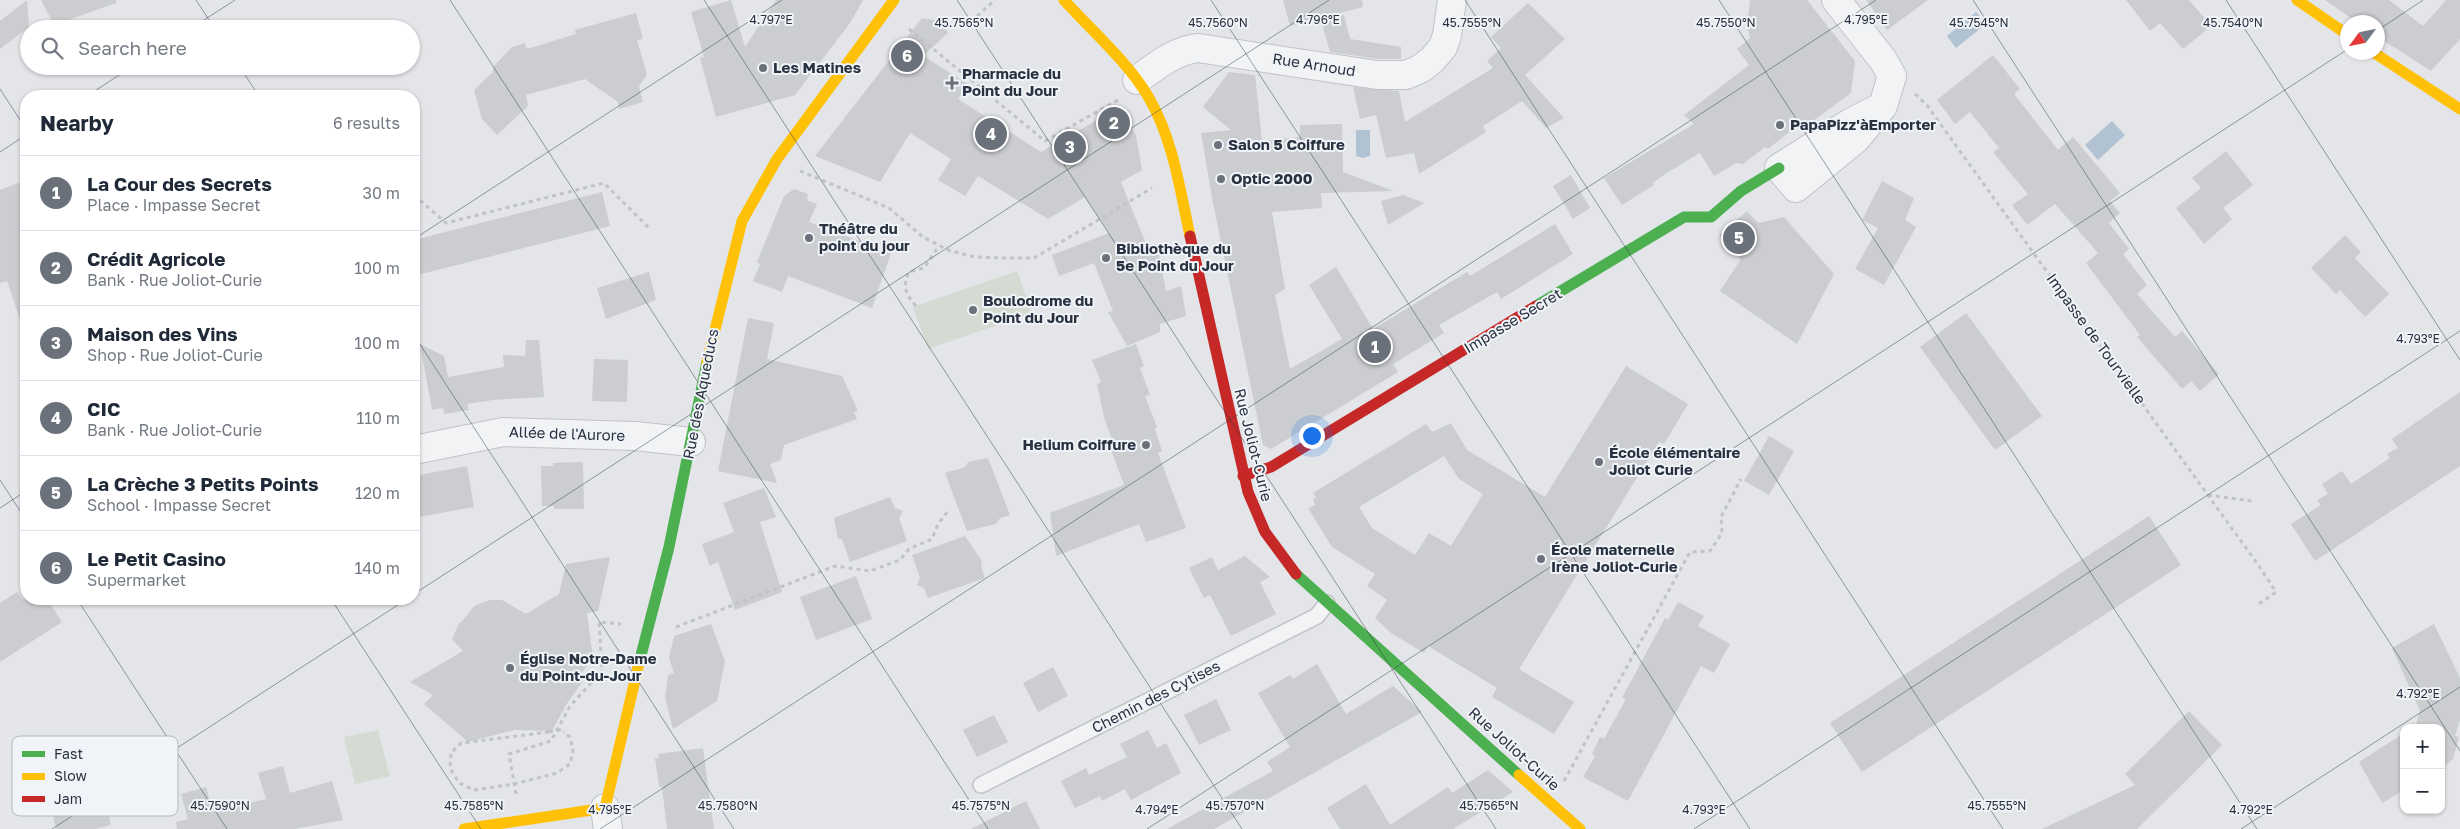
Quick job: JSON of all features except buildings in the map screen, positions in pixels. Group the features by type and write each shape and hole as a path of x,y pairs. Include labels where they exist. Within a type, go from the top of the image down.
{"street":[{"name":"Rue des Aqueducs","path":"606,818 616,754 669,547 714,328 742,221 777,159 894,0"},
{"name":"Rue Joliot-Curie","path":"1064,0 1137,80 1149,98 1161,123 1178,181 1249,502 1260,526 1278,553 1301,580 1580,829"},
{"name":"Rue Arnoud","path":"1137,80 1163,61 1183,50 1198,48 1377,75 1406,75 1420,69 1443,47 1447,35 1452,0"},
{"path":"1836,0 1883,60 1892,76"},
{"path":"2297,0 2340,30"},
{"path":"2385,59 2460,109"},
{"name":"Impasse Secret","path":"1243,476 1271,467 1684,217 1711,217 1741,191 1850,123 1883,106 1892,76"},
{"name":"Allée de l'Aurore","path":"420,449 503,432 635,436 691,442"},
{"path":"464,829 606,818"}],"lane":[{"name":"Chemin des Cytises","path":"981,785 1317,616 1327,603"}],"path":[{"path":"977,16 995,0"},
{"path":"909,29 1045,141 1116,100"},
{"name":"Impasse de Tourvielle","path":"1892,76 1926,104 2276,592 2256,606"},
{"path":"796,168 804,174 890,208 923,237 940,246 975,257 1034,258 1154,186"},
{"path":"420,200 446,223 604,183 650,228"},
{"path":"916,306 906,296 905,279 909,272 924,268 940,246"},
{"path":"1562,784 1690,552 1710,551 1722,533 1721,517 1741,479"},
{"path":"2208,495 2252,501"},
{"path":"672,626 677,627 730,604 835,566 870,570 900,560 909,549 932,540 938,524 948,511"},
{"path":"517,800 509,754 551,741 570,706 602,671 599,622 627,625"},
{"path":"560,730 570,737 573,751 570,764 557,773 514,784 474,790 459,783 450,768 452,753 461,743 560,730"}],"shaded area":[{"name":"Boulodrome du Point du Jour","path":"1017,271 1032,313 928,349 913,307"},
{"path":"378,730 390,776 355,784 344,737"}],"water":[{"path":"1976,12 1986,24 1956,48 1947,36"},
{"path":"2112,121 2125,135 2098,160 2085,145"},
{"path":"1356,130 1370,130 1370,156 1363,158 1356,156"}],"traffic: fast":[{"path":"1536,306 1684,217 1711,217 1741,191 1779,168"},
{"path":"639,663 669,547 707,362"},
{"path":"1296,574 1519,775"}],"traffic: slow":[{"path":"707,362 742,221 777,159 894,0"},
{"path":"1064,0 1131,72 1149,98 1170,148 1190,236"},
{"path":"2297,0 2340,30"},
{"path":"2385,60 2460,109"},
{"path":"464,829 605,808 639,663"},
{"path":"1519,775 1580,829"}],"traffic: jam":[{"path":"1190,236 1248,492 1265,532 1296,574"},
{"path":"1243,476 1271,467 1536,306"}],"place":[{"name":"Le Petit Casino","path":"907,56"},
{"name":"Les Matines","path":"763,68"},
{"name":"Pharmacie du Point du Jour","path":"952,83"},
{"name":"Crédit Agricole","path":"1114,123"},
{"name":"PapaPizz'àEmporter","path":"1780,125"},
{"name":"CIC","path":"991,134"},
{"name":"Salon 5 Coiffure","path":"1218,145"},
{"name":"Maison des Vins","path":"1070,147"},
{"name":"Optic 2000","path":"1221,179"},
{"name":"Théâtre du point du jour","path":"809,238"},
{"name":"La Crèche 3 Petits Points","path":"1739,238"},
{"name":"Bibliothèque du 5e Point du Jour","path":"1106,258"},
{"name":"Boulodrome du Point du Jour","path":"973,310"},
{"name":"La Cour des Secrets","path":"1375,347"},
{"name":"Helium Coiffure","path":"1146,445"},
{"name":"École élémentaire Joliot Curie","path":"1599,462"},
{"name":"École maternelle Irène Joliot-Curie","path":"1541,559"},
{"name":"Église Notre-Dame du Point-du-Jour","path":"510,668"}]}
